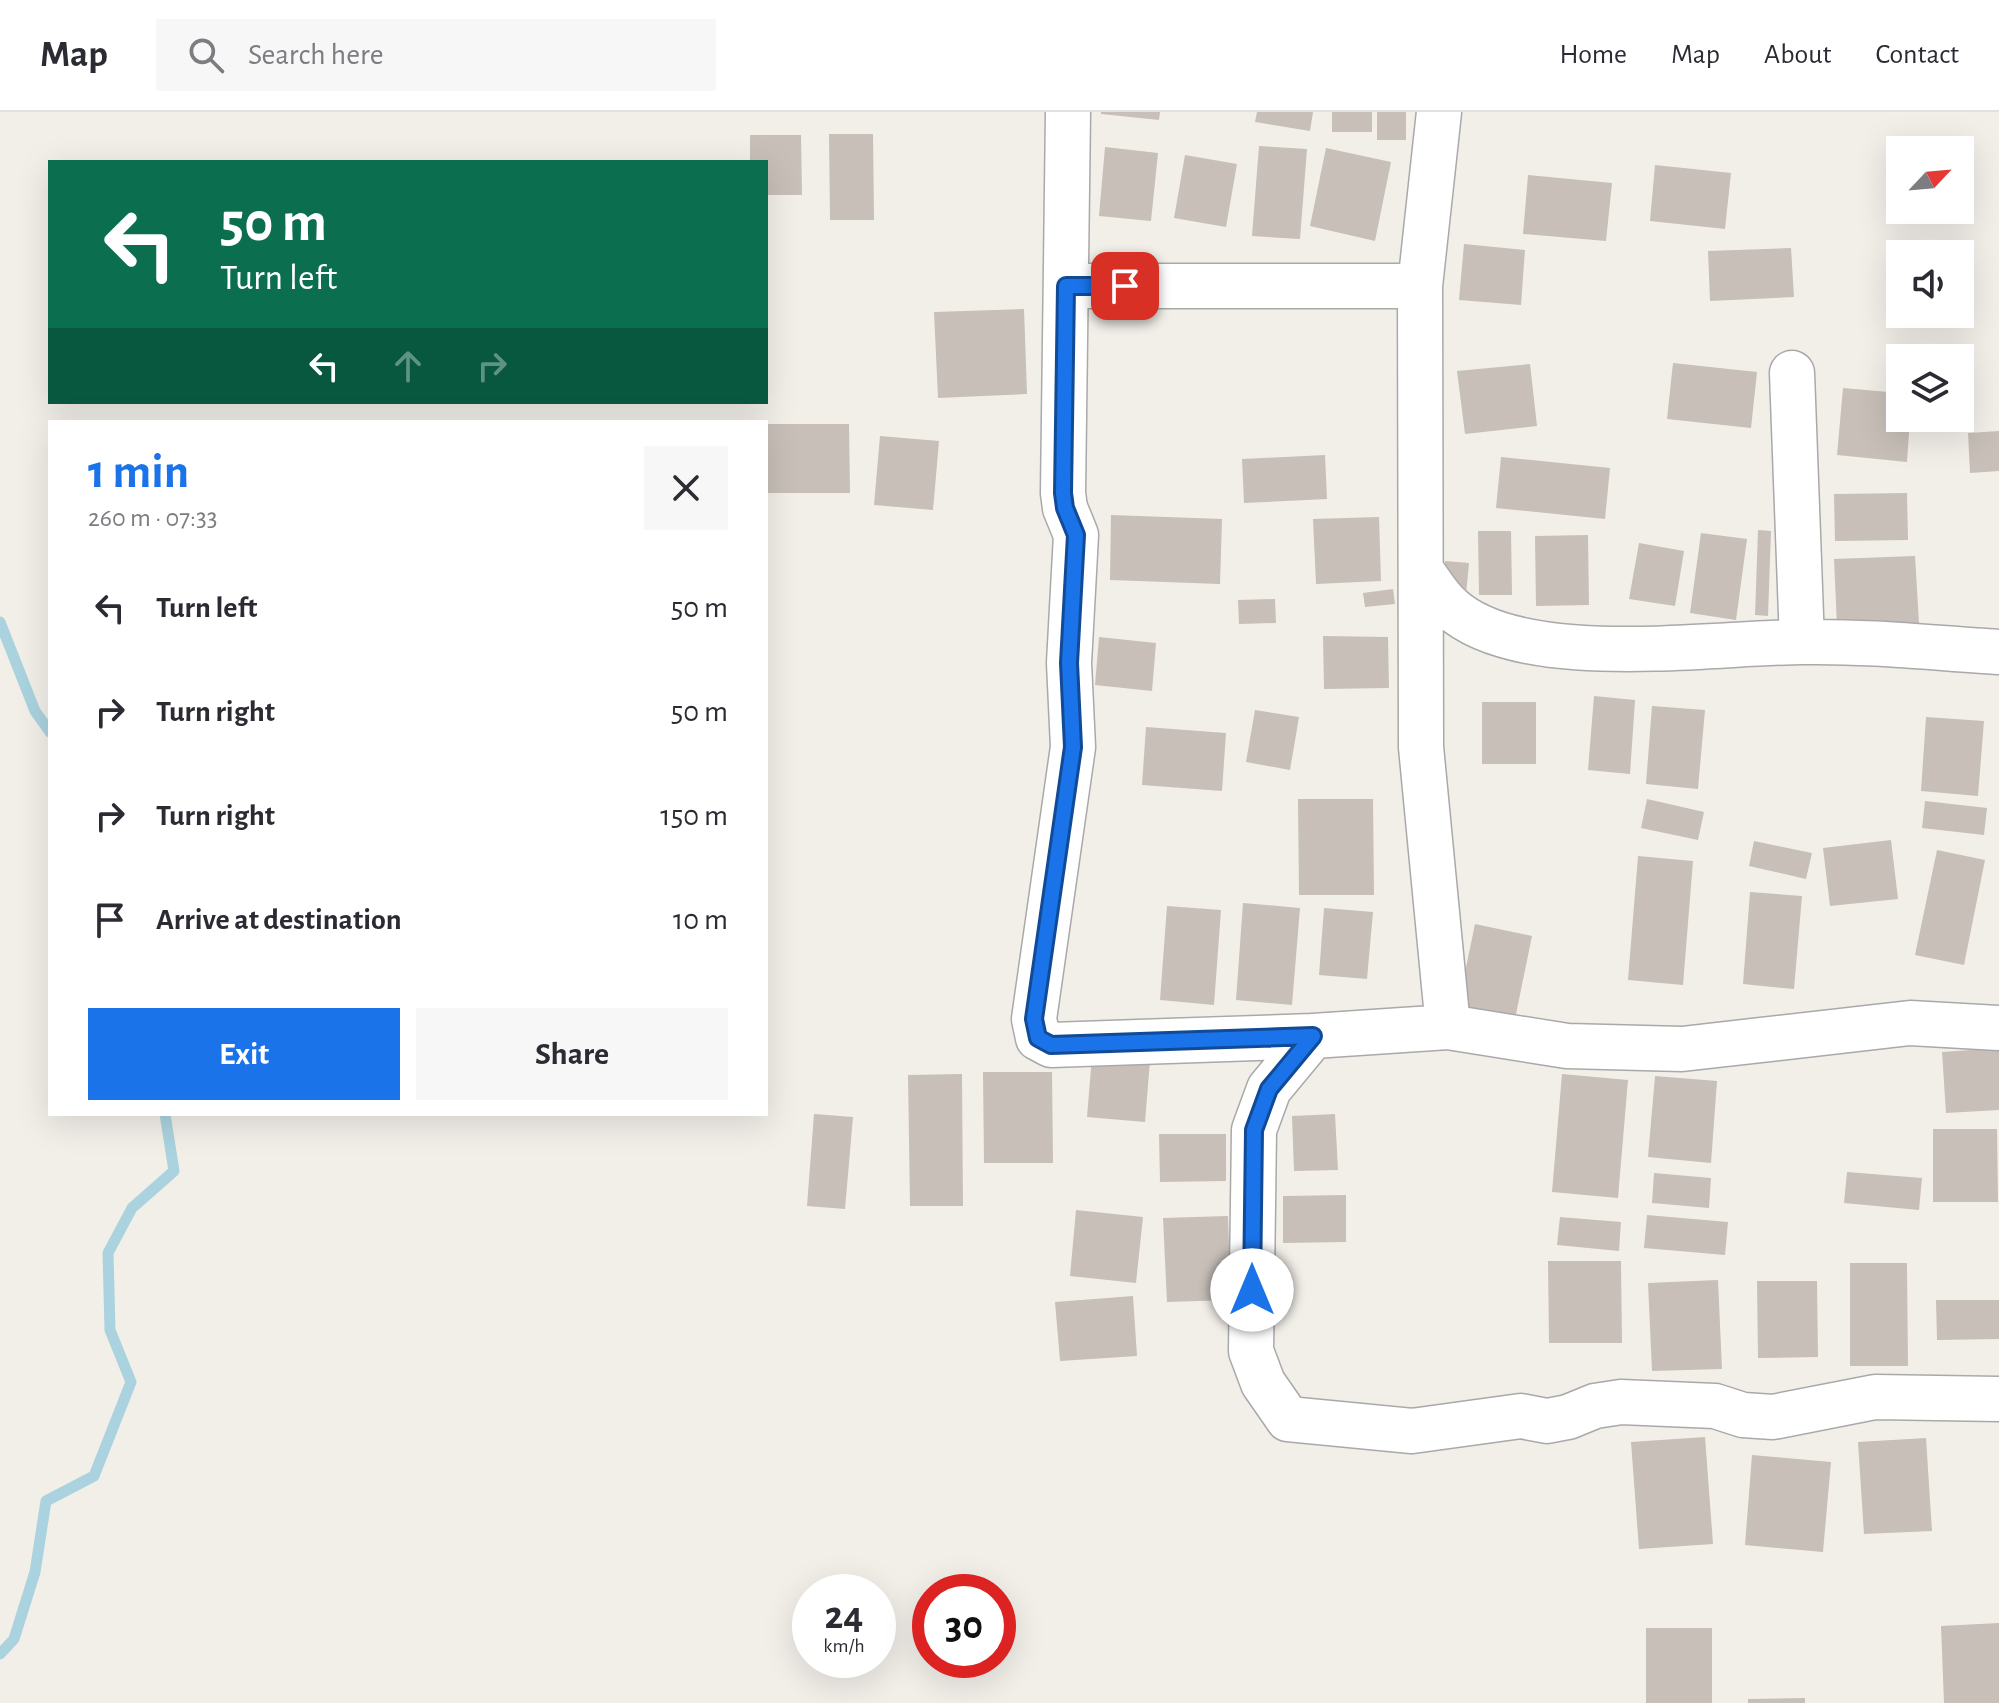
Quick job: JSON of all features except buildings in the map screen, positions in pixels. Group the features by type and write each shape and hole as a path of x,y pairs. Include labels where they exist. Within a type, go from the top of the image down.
{"street":[{"path":"1068,112 1063,493 1065,508 1076,535 1069,663 1073,747 1034,1019 1038,1038 1051,1045 1313,1036 1448,1027 1567,1046 1682,1049 1910,1023 1999,1028"},
{"path":"1439,112 1420,286 1421,747 1448,1027"},
{"path":"1066,286 1420,286"},
{"path":"1792,373 1802,642"},
{"path":"1421,570 1451,608 1477,624 1518,639 1586,649 1802,642 1999,652"},
{"path":"1313,1036 1269,1089 1254,1130 1251,1351 1263,1383 1288,1419 1412,1431 1456,1427 1494,1418 1521,1416 1547,1421 1568,1417 1595,1406 1621,1402 1715,1406 1743,1415 1773,1417 1875,1397 1999,1399"}],"waterway":[{"path":"0,622 35,711 48,729"},
{"path":"0,1654 14,1639 35,1572 46,1501 94,1476 131,1382 110,1330 108,1253 132,1208 174,1171 165,1116"}],"route":[{"path":"1125,286 1066,286 1063,493 1065,508 1076,535 1069,663 1073,747 1034,1019 1038,1038 1051,1045 1313,1036 1269,1089 1254,1130 1252,1290"}]}
